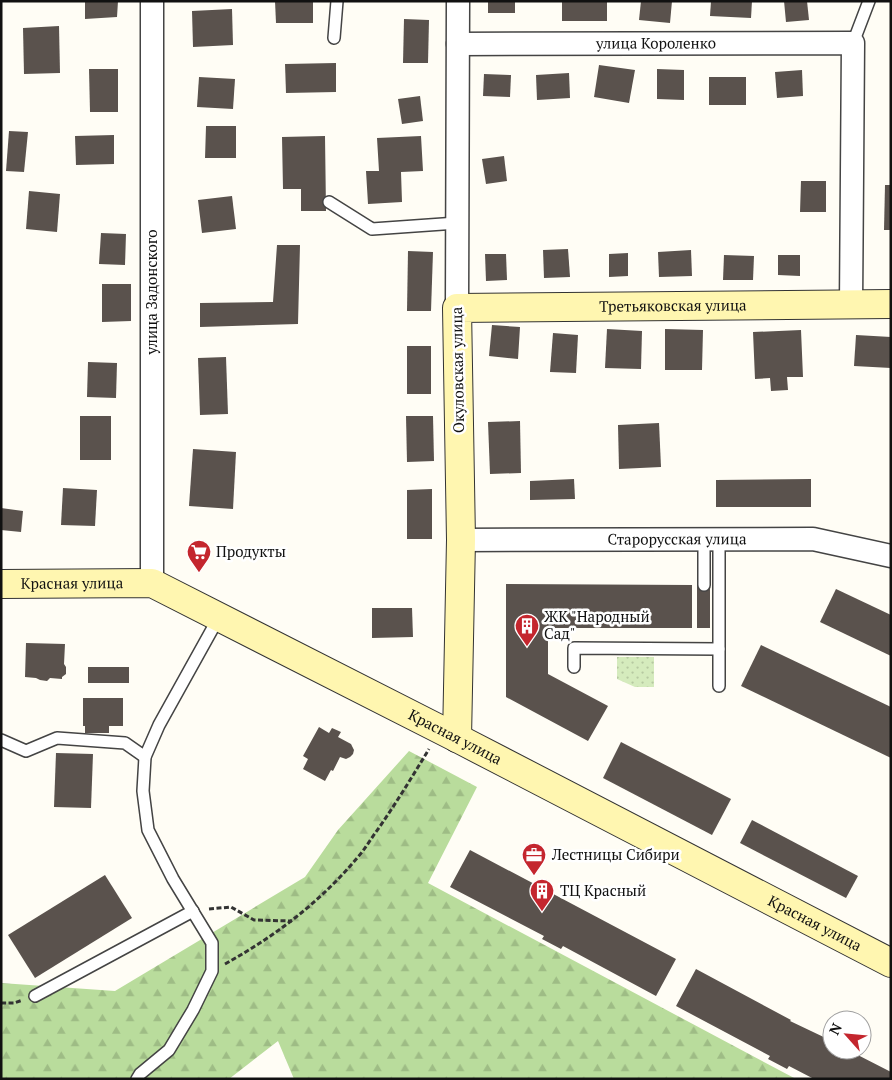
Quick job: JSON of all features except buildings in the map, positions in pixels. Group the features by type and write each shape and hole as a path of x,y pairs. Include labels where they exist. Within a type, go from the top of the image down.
{"street":[{"name":"улица Задонского","path":"152,1 152,583"},
{"name":"Окуловская улица","path":"449,734 461,540 456,308 458,1"},
{"name":"улица Короленко","path":"458,44 853,43"},
{"path":"850,305 853,43"},
{"name":"Третьяковская улица","path":"456,308 891,304"},
{"name":"Старорусская улица","path":"461,540 813,539 891,556"},
{"name":"Красная улица","path":"1,584 152,583 449,734 891,963"}],"lane":[{"path":"334,38 337,1"},
{"path":"853,43 869,1"},
{"path":"329,202 372,229 456,223"},
{"path":"704,585 712,540"},
{"path":"712,540 719,649 719,686"},
{"path":"137,1079 140,1074 168,1050 193,1010 212,971 212,943 173,879 148,830 143,791 145,757 158,725 219,618"},
{"path":"574,667 574,648 719,649"},
{"path":"1,740 26,751 57,738 125,744 145,757"},
{"path":"34,996 192,911"}],"path":[{"path":"212,971 246,952 293,921 327,891 359,856 449,734"},
{"path":"192,911 231,907 254,920 293,921"},
{"path":"1,1003 14,1004 34,996"}],"green space":[{"path":"617,657 654,657 654,687 635,687 617,679"},
{"path":"409,751 477,787 428,883 796,1079 294,1079 278,1041 229,1079 1,1079 1,983 115,991 305,877 338,830"}],"place":[{"name":"Продукты","path":"199,573"},
{"name":"ЖК \"Народный Сад\"","path":"527,647"},
{"name":"Лестницы Сибири","path":"534,876"},
{"name":"ТЦ Красный","path":"542,912"}]}
